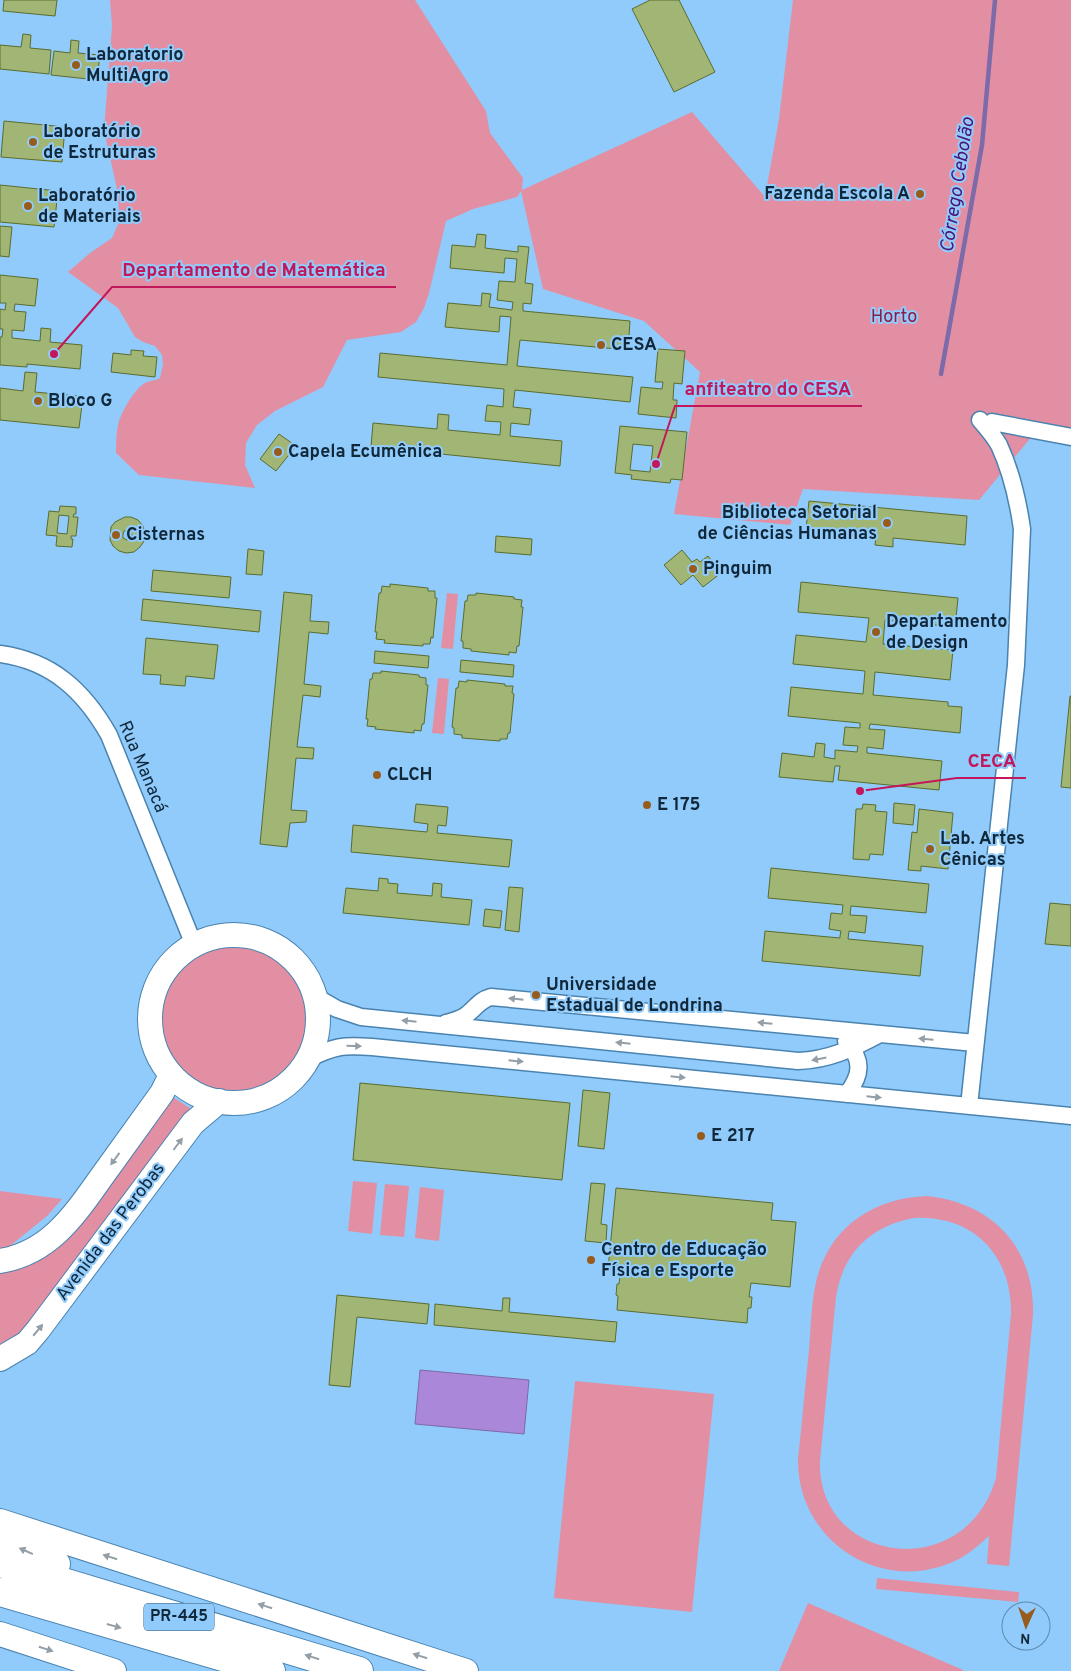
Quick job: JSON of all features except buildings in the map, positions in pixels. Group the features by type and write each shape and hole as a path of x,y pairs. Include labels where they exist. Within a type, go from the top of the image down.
{"highway":[{"path":"0,1540 167,1613"},
{"name":"PR-445","path":"0,1562 359,1671"},
{"name":"PR-445","path":"0,1592 271,1671"},
{"path":"0,1601 78,1615"}],"street":[{"path":"970,1106 975,1043 1016,665 1022,529 1019,510 1006,464 986,421 1071,438"},
{"name":"Rua Manacá","path":"0,654 27,660 60,676 86,700 96,713 109,735 194,945"},
{"path":"220,936 248,936 274,945 296,962 311,985 316,997 318,1011 316,1037 308,1059 294,1078 276,1092 253,1101 229,1103 205,1098 183,1086 171,1075 154,1046 150,1023 152,1000 161,978 175,959 194,945 220,936"},
{"path":"440,1025 466,1015 483,999 491,996 975,1043"},
{"path":"316,997 337,1009 361,1017 798,1061 825,1058 853,1049 880,1034"},
{"path":"836,1030 853,1049 859,1068 858,1076 847,1094"},
{"path":"308,1059 330,1048 366,1046 1071,1116"},
{"path":"0,1261 22,1255 36,1248 68,1223 162,1093 171,1075"},
{"name":"Avenida das Perobas","path":"0,1359 27,1342 38,1330 193,1123 219,1101"},
{"name":"PR-445","path":"0,1521 466,1671"},
{"path":"0,1634 114,1671"}],"green space":[{"name":"Horto","path":"110,0 415,0 486,111 490,133 523,178 522,190 692,112 765,197 779,119 793,0 1071,0 1071,429 1043,423 979,500 803,489 790,525 674,514 700,372 644,321 543,289 521,191 517,197 473,209 446,221 429,293 424,308 416,322 401,332 347,340 323,387 275,411 257,425 246,443 245,465 255,488 139,475 116,453 117,428 125,408 137,390 145,383 160,378 163,364 162,355 155,346 135,337 118,308 68,272 90,253 112,238 119,222 117,189 104,130 112,26"},
{"path":"447,593 458,594 453,649 441,648"},
{"path":"438,678 449,679 444,734 432,733"},
{"path":"235,944 250,945 264,950 288,966 304,990 309,1004 309,1034 304,1048 288,1072 264,1088 250,1093 235,1094 220,1093 206,1088 182,1072 166,1048 161,1034 160,1019 161,1004 166,990 182,966 206,950 220,945"},
{"path":"168,1094 193,1110 25,1331 0,1349 0,1268 18,1263"},
{"path":"353,1181 377,1183 372,1234 348,1231"},
{"path":"385,1184 409,1186 404,1237 380,1235"},
{"path":"420,1187 444,1190 439,1241 415,1238"},
{"path":"0,1191 62,1199 47,1216 0,1254"},
{"path":"927,1196 951,1200 972,1208 990,1219 1005,1233 1018,1250 1027,1269 1032,1291 1033,1315 1009,1566 987,1564 989,1536 959,1559 931,1569 902,1571 875,1566 850,1555 829,1538 812,1515 802,1489 798,1459 812,1305 817,1278 833,1244 857,1218 889,1202","holes":["914,1218 935,1219 954,1223 971,1232 985,1243 996,1257 1005,1274 1010,1293 1011,1314 996,1478 979,1512 955,1535 926,1547 895,1548 866,1540 842,1522 825,1496 820,1461 836,1297 845,1267 861,1244 872,1235 898,1222"]},
{"path":"575,1381 714,1394 692,1612 554,1598"},
{"path":"877,1578 1019,1592 1018,1601 1007,1601 876,1589"},
{"path":"808,1603 963,1670 963,1671 779,1671"}],"shaded area":[{"path":"420,1370 529,1380 524,1434 415,1424"}],"waterway":[{"name":"Córrego Cebolão","path":"941,374 982,145 995,0"}],"place":[{"name":"Laboratorio MultiAgro","path":"76,65"},
{"name":"Laboratório de Estruturas","path":"33,142"},
{"name":"Fazenda Escola A","path":"920,194"},
{"name":"Laboratório de Materiais","path":"28,206"},
{"name":"CESA","path":"601,345"},
{"name":"Departamento de Matemática","path":"54,354"},
{"name":"Bloco G","path":"38,401"},
{"name":"Capela Ecumênica","path":"278,452"},
{"name":"anfiteatro do CESA","path":"656,464"},
{"name":"Biblioteca Setorial de Ciências Humanas","path":"887,523"},
{"name":"Cisternas","path":"116,535"},
{"name":"Pinguim","path":"693,569"},
{"name":"Departamento de Design","path":"876,632"},
{"name":"CLCH","path":"377,775"},
{"name":"CECA","path":"860,791"},
{"name":"E 175","path":"647,805"},
{"name":"Lab. Artes Cênicas","path":"930,849"},
{"name":"Universidade Estadual de Londrina","path":"536,995"},
{"name":"E 217","path":"701,1136"},
{"name":"Centro de Educação Física e Esporte","path":"591,1260"}]}
